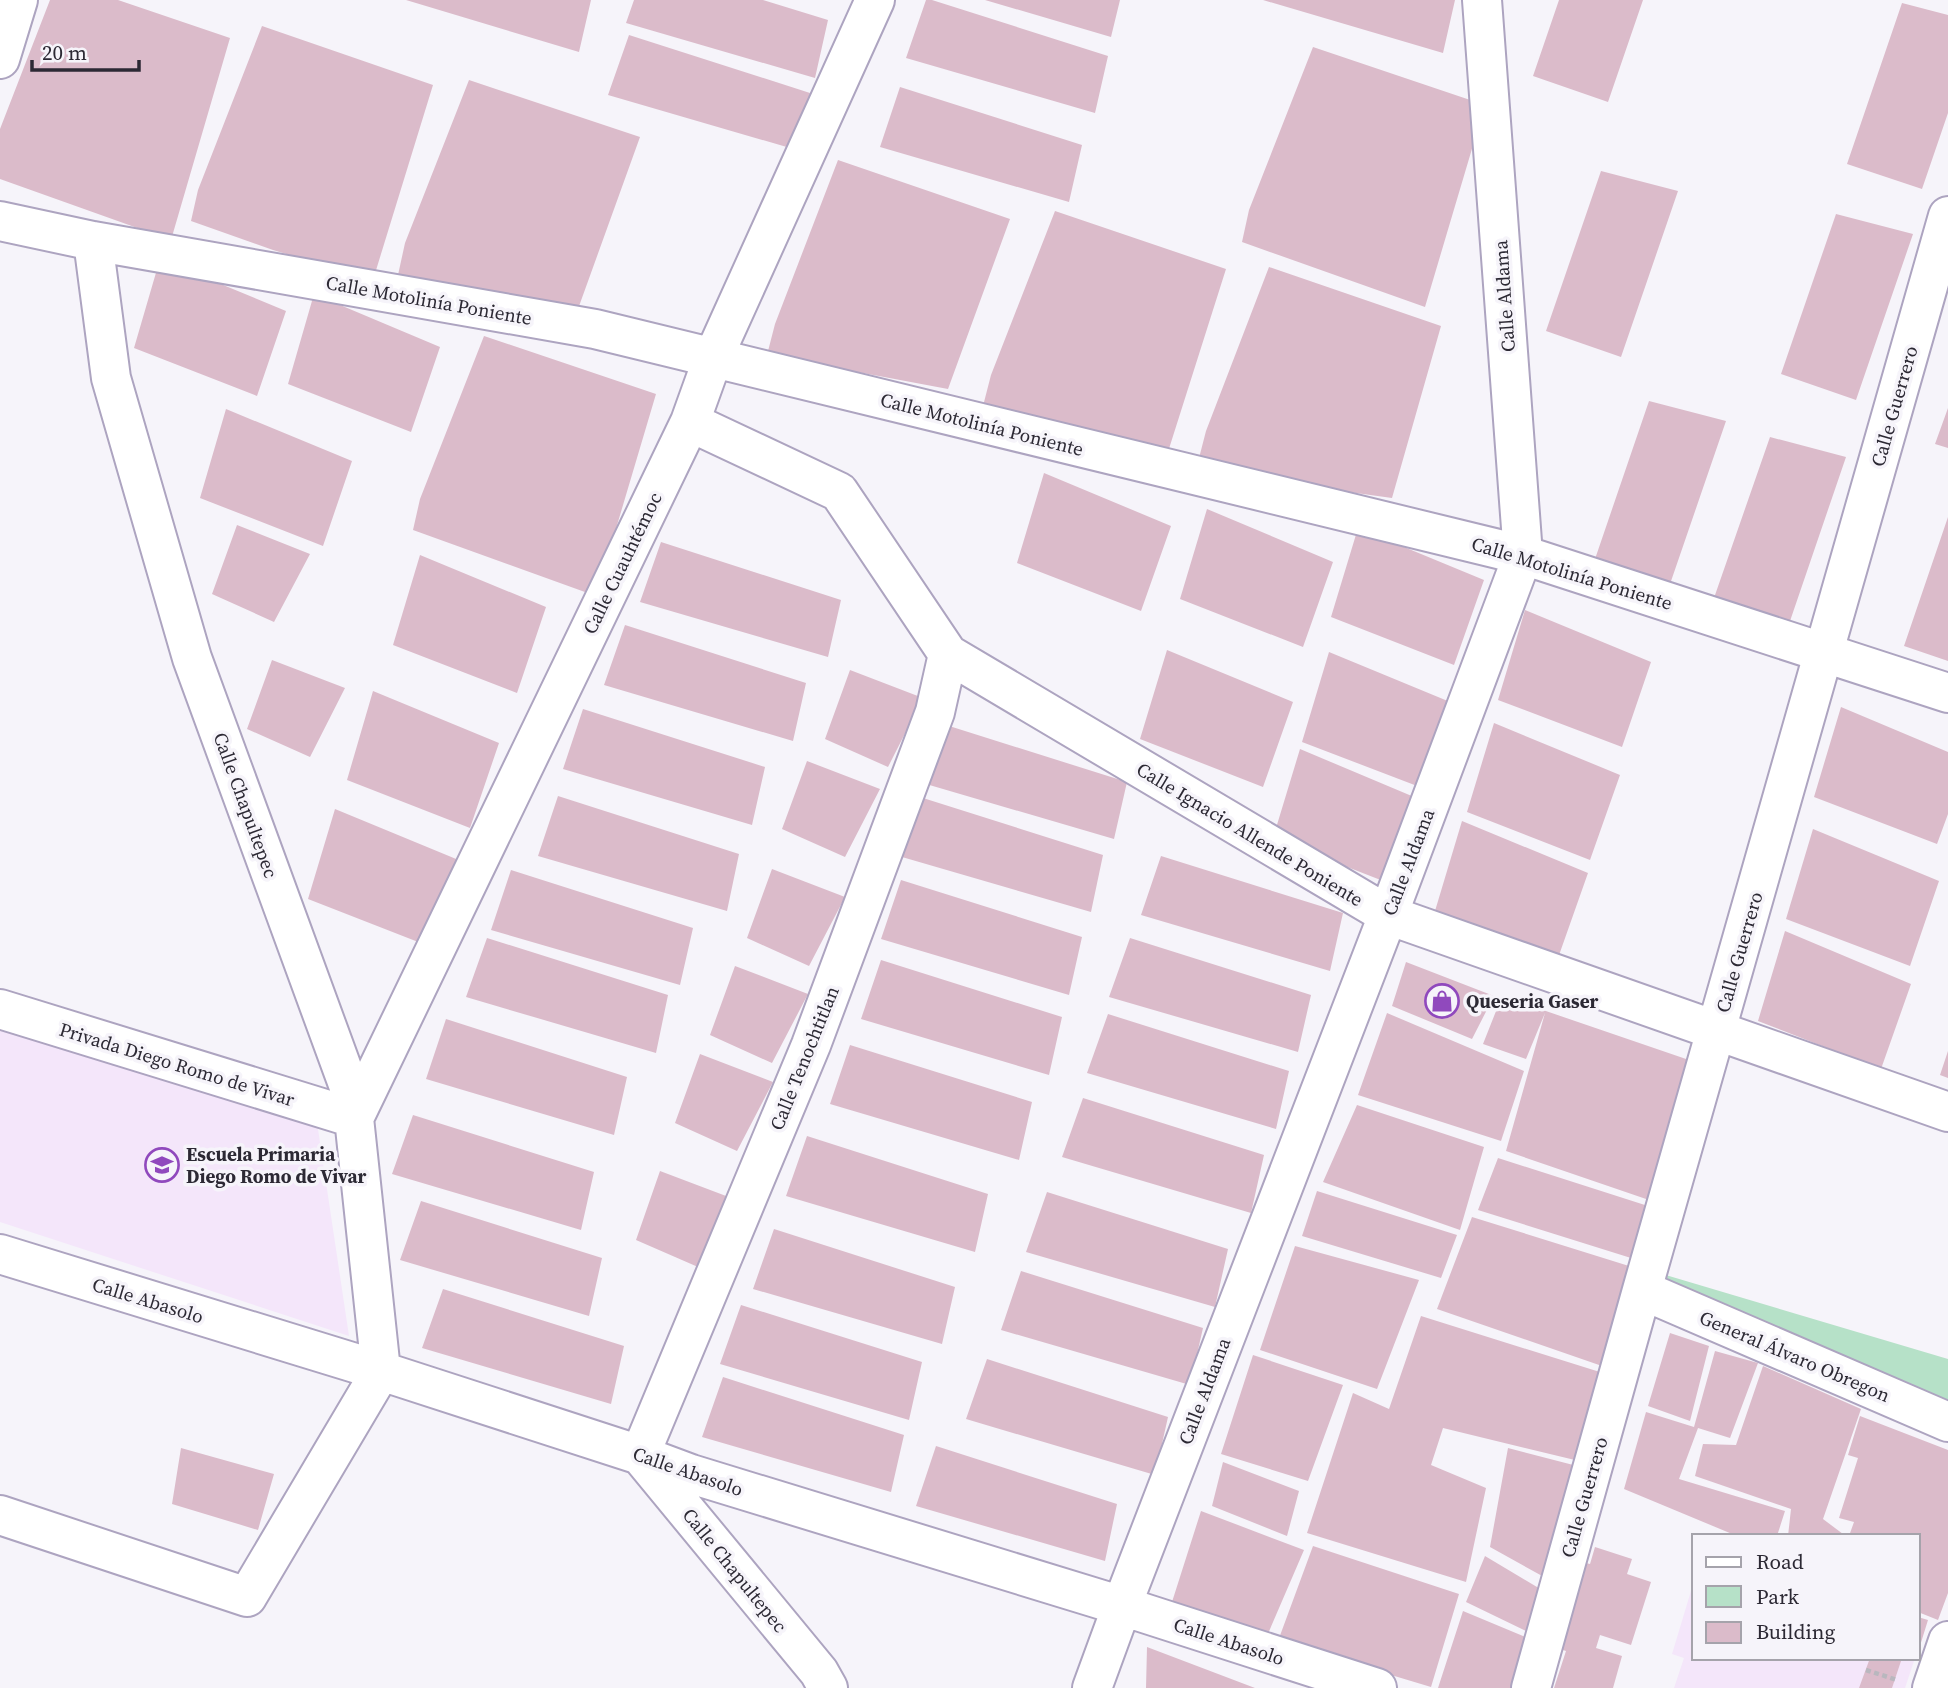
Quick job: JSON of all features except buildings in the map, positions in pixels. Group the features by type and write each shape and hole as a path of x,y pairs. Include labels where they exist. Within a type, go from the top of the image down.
{"street":[{"path":"0,58 18,0"},
{"name":"Calle Cuauhtémoc","path":"354,1118 690,422 713,358 875,0"},
{"name":"Calle Aldama","path":"1093,1688 1523,555 1482,0"},
{"name":"Calle Guerrero","path":"1531,1688 1948,216"},
{"name":"Calle Motolinía Poniente","path":"0,221 93,241 595,329 1523,555 1948,693"},
{"name":"Calle Chapultepec","path":"93,241 111,378 192,658 349,1087 381,1371"},
{"name":"Calle Ignacio Allende Poniente","path":"690,422 839,492 948,654 1388,915 1948,1112"},
{"name":"Calle Tenochtitlan","path":"640,1455 811,1045 935,712 948,654"},
{"name":"Privada Diego Romo de Vivar","path":"0,1009 354,1118"},
{"name":"Calle Abasolo","path":"0,1254 381,1371 691,1474 1122,1606 1377,1688"},
{"name":"General Álvaro Obregon","path":"1642,1290 1948,1422"},
{"path":"0,1515 247,1597 381,1371"},
{"name":"Calle Chapultepec","path":"640,1455 819,1672 828,1688"},
{"path":"1932,1688 1948,1641"}],"shaded area":[{"name":"Escuela Primaria Diego Romo de Vivar","path":"0,1021 315,1109 349,1336 0,1222"},
{"path":"1692,1588 1692,1660 1914,1660 1905,1688 1674,1688 1684,1658 1672,1654"}],"green space":[{"path":"1659,1273 1948,1359 1948,1403 1654,1291"}],"place":[{"name":"Queseria Gaser","path":"1442,1001"},
{"name":"Escuela Primaria Diego Romo de Vivar","path":"162,1165"}]}
